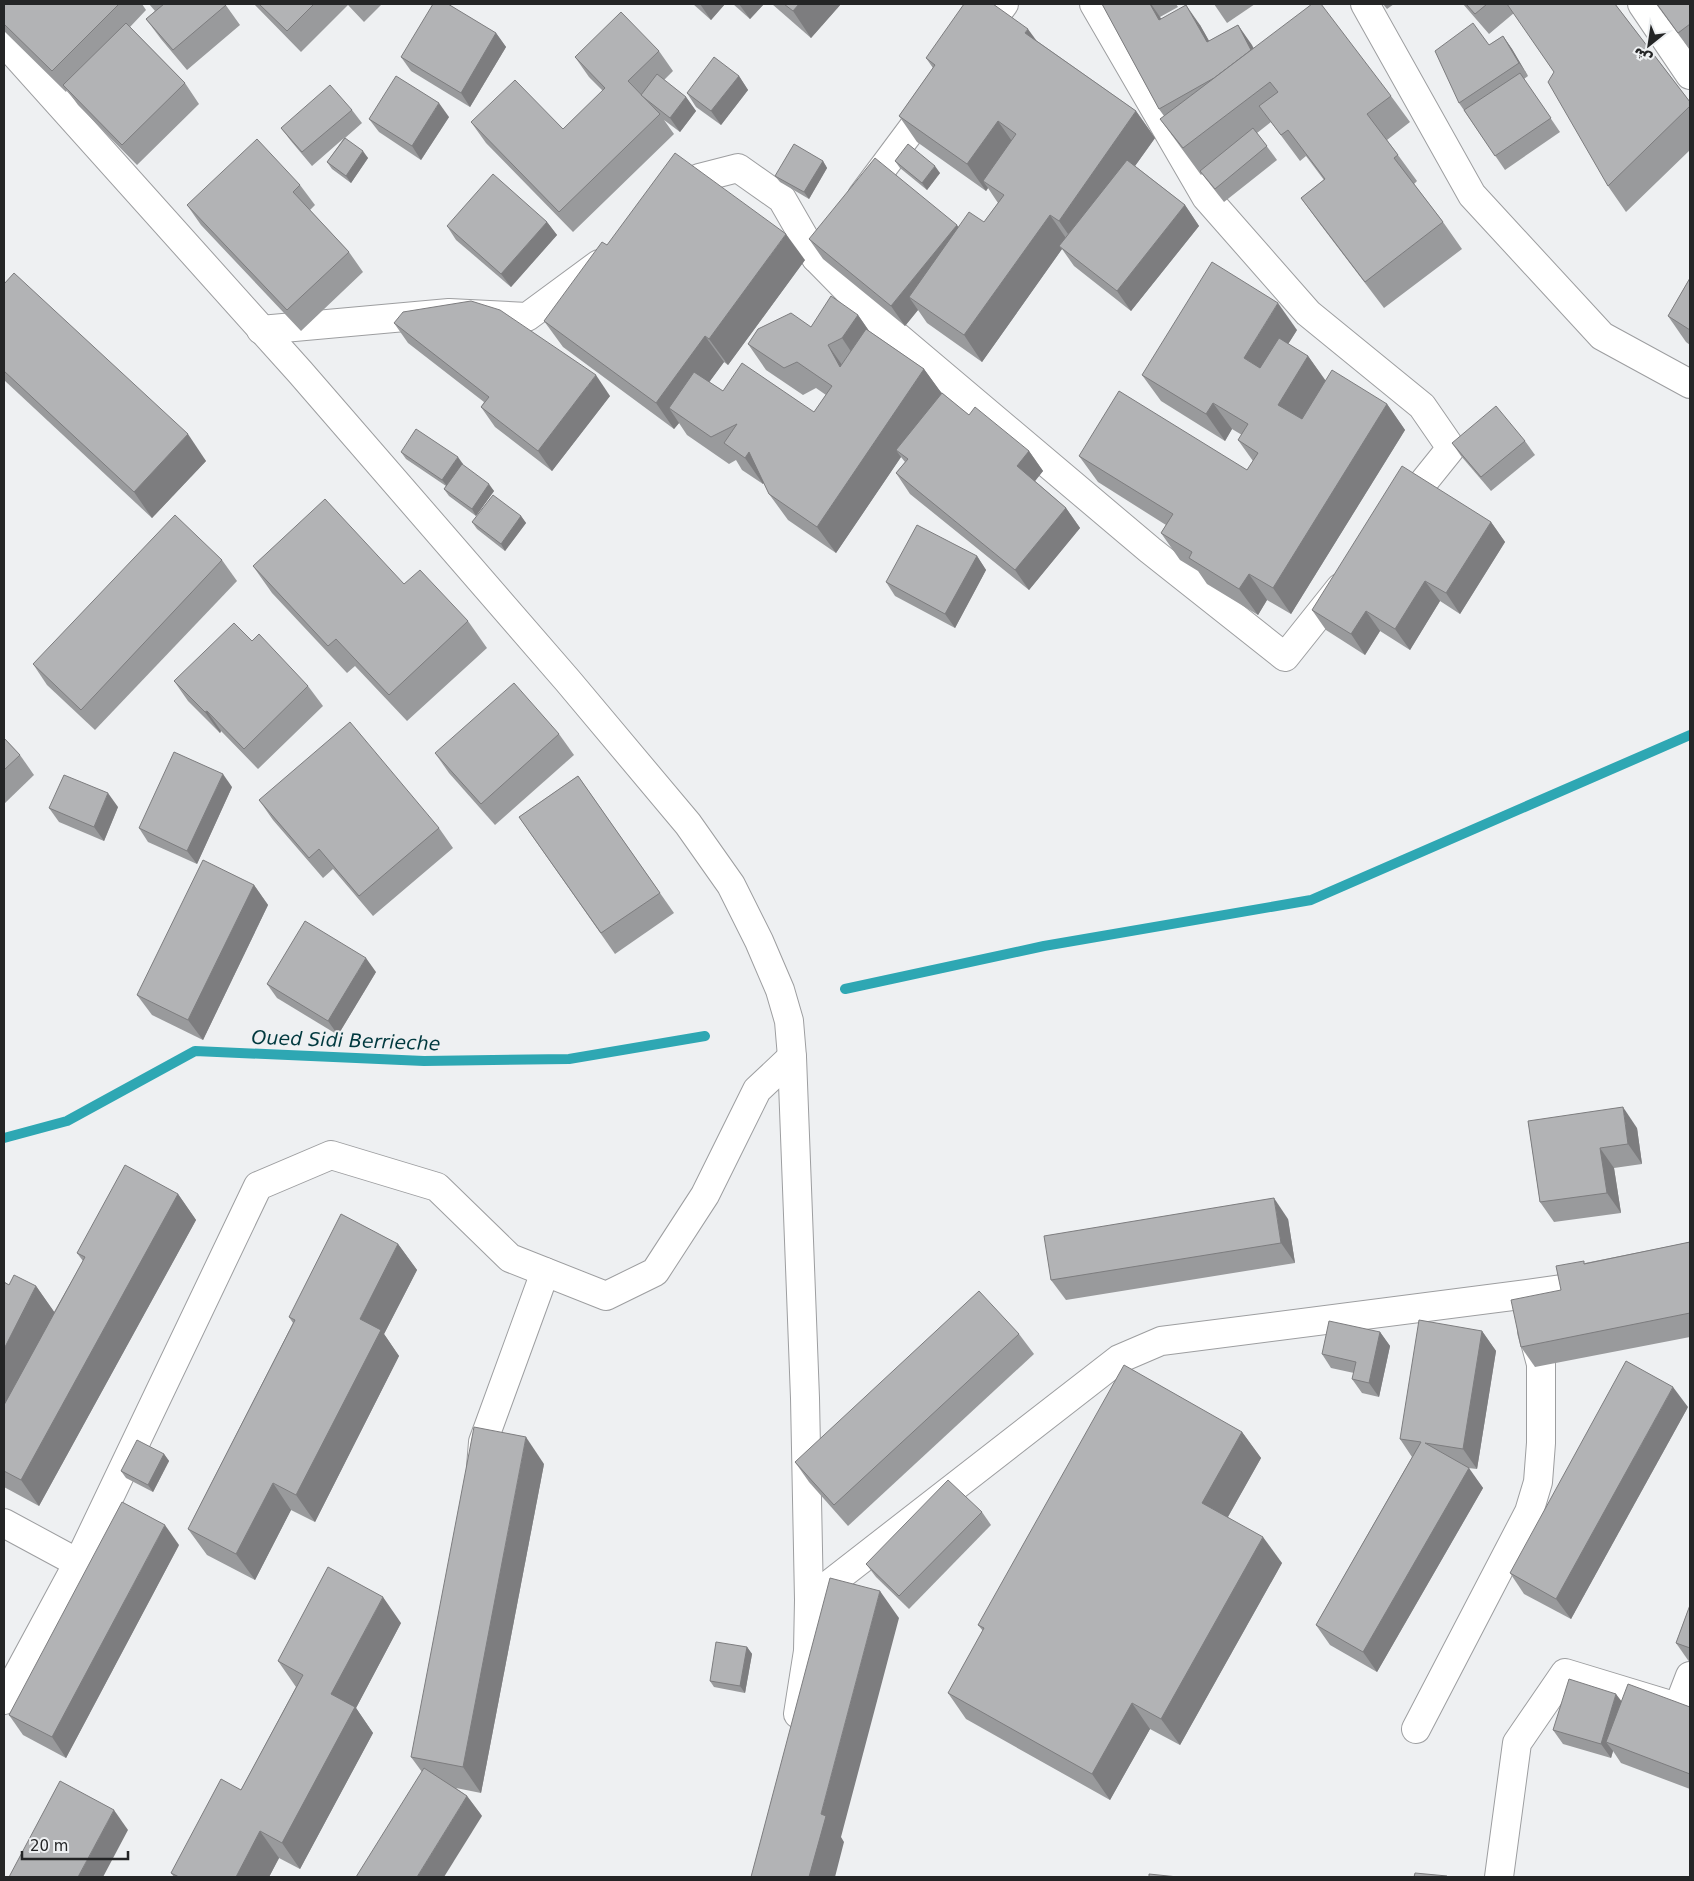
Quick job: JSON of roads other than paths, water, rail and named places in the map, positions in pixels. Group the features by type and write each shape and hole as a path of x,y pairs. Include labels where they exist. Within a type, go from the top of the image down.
{"street":[{"path":"963,59 1004,4"},
{"path":"1094,4 1206,197 1308,314 1422,406 1451,448 1389,525"},
{"path":"1365,4 1472,195 1602,336 1690,384"},
{"path":"1642,4 1690,75"},
{"path":"4,42 16,71 300,372 688,824 731,885 759,941 780,990 789,1022 792,1057 805,1398 809,1600 808,1651 794,1737"},
{"path":"816,258 945,83"},
{"path":"655,216 699,178 738,168 782,199 816,258 882,323 1150,550 1285,657 1353,572"},
{"path":"261,330 449,313 527,317 589,273 618,248"},
{"path":"4,1700 12,1663 78,1563 258,1186 331,1155 427,1184 436,1187 510,1258 606,1296 655,1272 705,1195 757,1090 792,1057"},
{"path":"479,1491 483,1442 545,1272"},
{"path":"809,1600 1119,1358 1161,1341 1520,1296 1624,1280"},
{"path":"1416,1729 1530,1512 1538,1482 1541,1443 1541,1364 1520,1296"},
{"path":"4,1523 78,1563"},
{"path":"1499,1877 1517,1743 1564,1673 1684,1709 1690,1676"}],"waterway":[{"path":"845,989 1044,946 1311,900 1690,735"},
{"name":"Oued Sidi Berrieche","path":"4,1138 67,1121 195,1051 424,1061 569,1059 705,1036"}]}
